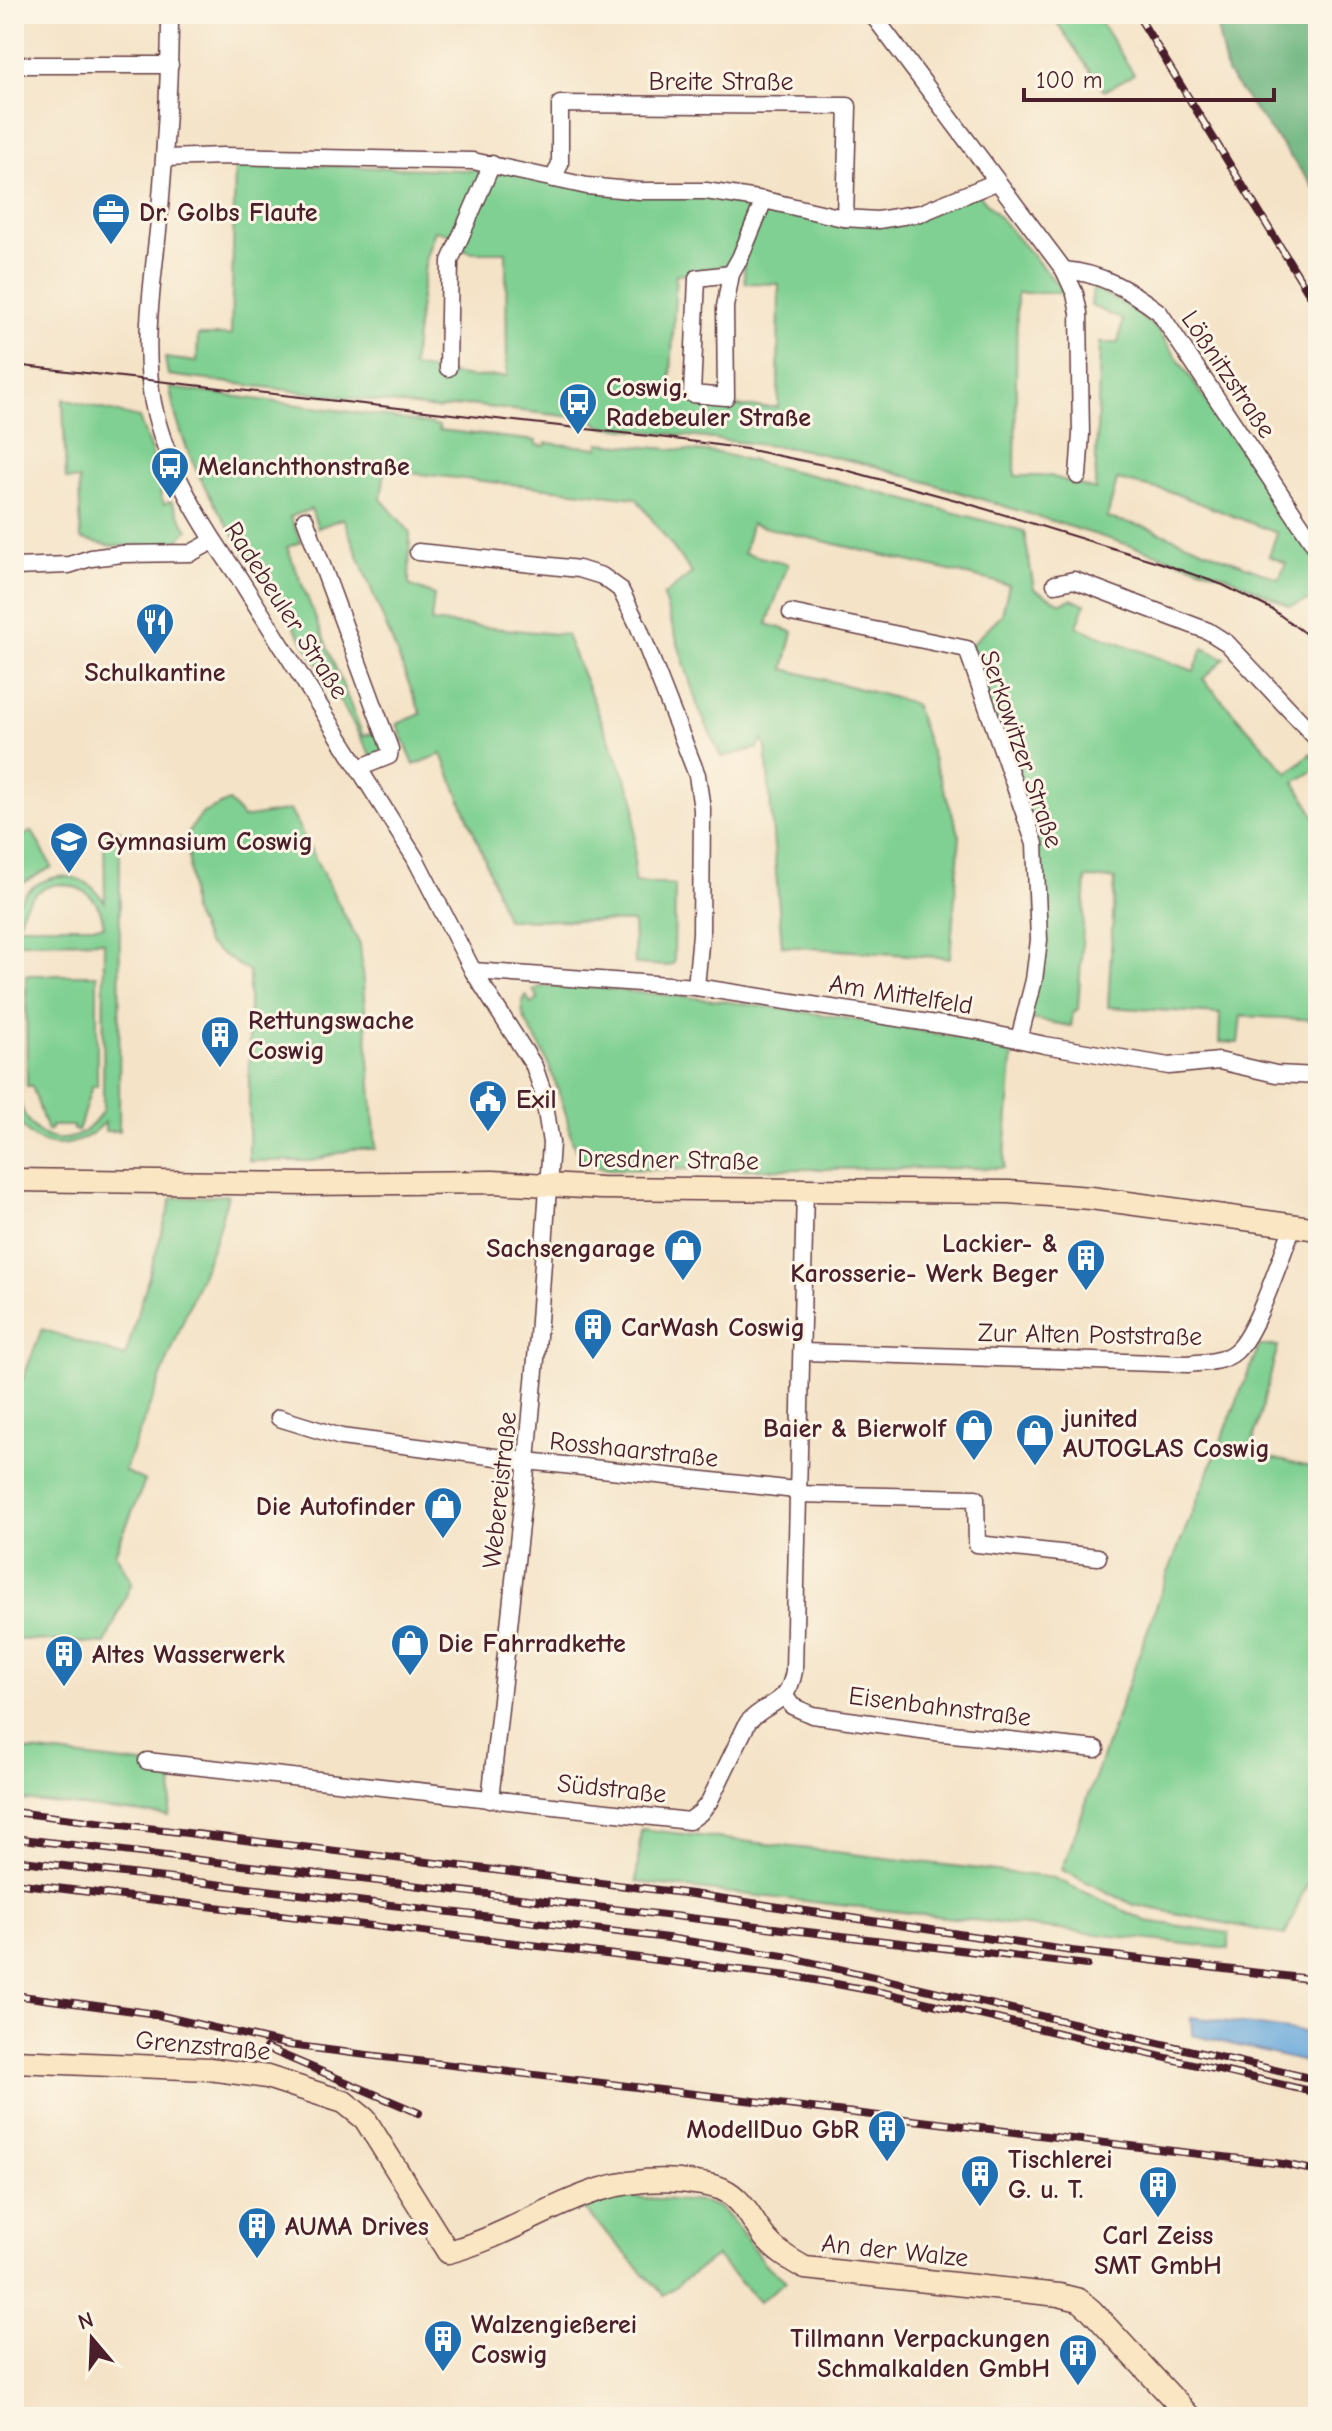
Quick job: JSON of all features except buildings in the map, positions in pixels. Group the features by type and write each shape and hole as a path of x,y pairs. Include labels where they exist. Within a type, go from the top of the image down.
{"street":[{"name":"Radebeuler Straße","path":"170,14 165,158 147,344 153,400 171,458 213,541 415,858 473,971 534,1066 543,1092 551,1143 548,1184"},
{"path":"872,14 1064,270 1075,294 1079,313 1081,434 1078,476"},
{"path":"14,65 170,65"},
{"name":"Breite Straße","path":"553,179 560,164 560,104 848,106 845,218"},
{"path":"165,158 223,156 473,161 587,186 640,191 706,191 845,218 878,220 921,213 996,182"},
{"path":"448,368 450,261 492,164"},
{"path":"731,274 697,278 692,394 726,397 725,307 731,274 764,200"},
{"name":"Lößnitzstraße","path":"1064,270 1084,271 1129,289 1159,312 1318,550"},
{"path":"305,519 390,749 389,756 359,768"},
{"path":"14,567 69,565 122,554 191,553 213,541"},
{"path":"418,552 579,569 602,576 620,589 638,625 697,775 702,809 701,934 696,987"},
{"path":"1055,584 1074,580 1208,631 1227,643 1318,740"},
{"name":"Serkowitzer Straße","path":"791,613 967,649 1035,844 1039,940 1034,980 1019,1039"},
{"name":"Am Mittelfeld","path":"473,971 696,987 1169,1066 1219,1061 1276,1074 1318,1076"},
{"name":"Dresdner Straße","path":"14,1180 308,1184 493,1182 601,1188 1008,1192 1091,1198 1318,1229"},
{"name":"Webereistraße","path":"490,1800 527,1461 548,1184"},
{"path":"785,1696 794,1671 805,1189"},
{"name":"Zur Alten Poststraße","path":"803,1352 1188,1364 1217,1361 1236,1351 1252,1326 1293,1226"},
{"name":"Rosshaarstraße","path":"279,1418 341,1437 796,1492 976,1498 977,1544 1098,1557"},
{"name":"Südstraße","path":"147,1761 689,1821 709,1802 748,1722 785,1696"},
{"name":"Eisenbahnstraße","path":"785,1696 792,1706 812,1715 1096,1749"},
{"name":"Grenzstraße","path":"14,2061 209,2069 267,2077 344,2102 365,2119 448,2252"},
{"name":"An der Walze","path":"448,2252 482,2243 565,2201 606,2186 653,2179 722,2189 746,2208 766,2239 787,2258 805,2268 1059,2295 1079,2300 1190,2417"}],"green space":[{"path":"1051,14 1095,14 1134,74 1104,91"},
{"path":"1214,14 1318,14 1318,193 1227,73"},
{"path":"235,163 490,171 706,192 879,222 977,192 1065,293 1017,293 1015,476 1050,476 1095,490 1100,343 1118,343 1123,320 1091,306 1093,288 1124,304 1158,330 1318,564 1318,598 1290,606 1225,575 875,466 799,449 601,426 591,419 469,405 437,409 168,375 165,358 197,362 198,335 231,335","holes":["435,230 462,237 459,247 471,252 506,252 507,376 470,377 412,367 426,257","743,256 745,283 779,284 778,407 744,407 670,395 676,274 727,265","1117,480 1171,492 1277,533 1269,556 1286,563 1279,579 1146,527 1107,518"]},
{"path":"170,388 382,416 439,426 439,430 536,441 536,445 545,446 546,443 599,448 599,443 718,453 1024,531 1034,589 1061,603 1071,599 1085,604 1077,627 1194,671 1203,648 1225,658 1203,679 1288,773 1311,753 1318,763 1318,768 1295,782 1318,821 1318,1020 1241,1016 1238,1043 1219,1042 1220,1014 1108,1007 1115,879 1086,878 1078,1009 1073,1013 1071,1026 1025,1018 1034,980 1037,868 967,649 1002,614 1009,585 751,524 744,553 788,564 767,624 793,632 784,669 915,706 960,836 950,958 782,946 766,748 763,740 758,748 721,757 698,707 663,596 692,573 636,498 385,470 381,499 410,532 409,585 434,595 431,622 566,635 635,801 634,882 675,885 674,963 668,966 635,964 633,922 506,919 442,754 414,765 397,724 421,714 343,518 318,528 311,509 290,517 301,542 287,547 363,736 377,732 383,753 372,757 316,661 213,502 186,447"},
{"path":"63,399 139,418 165,489 160,493 164,504 171,501 188,530 173,545 111,546 81,539 79,480 66,479"},
{"path":"229,801 243,818 290,810 360,945 376,1149 352,1149 313,1161 249,1161 249,972 207,944 191,908 188,832 203,813"},
{"path":"120,830 119,1131 105,1131 105,1122 81,1140 54,1145 30,1135 14,1108 14,909 38,884 59,877 81,880 105,902 104,831","holes":["61,884 78,888 91,897 100,909 104,926 18,926 23,910 37,892","104,941 103,1110 83,1133 58,1139 46,1136 26,1118 20,1103 18,942"]},
{"path":"32,831 52,867 14,888 14,841"},
{"path":"26,975 97,975 97,1085 92,1086 78,1131 73,1130 73,1126 51,1126 47,1131 32,1086 27,1086"},
{"path":"541,987 584,987 746,1004 1013,1048 1004,1168 607,1169 598,1166 576,1150 552,1074 526,1023 523,1002 526,995 531,1004 539,999 533,990"},
{"path":"228,1195 215,1240 124,1471 145,1481 115,1553 132,1582 105,1644 14,1639 14,1402 42,1329 125,1357 172,1198"},
{"path":"1259,1346 1278,1346 1250,1453 1318,1469 1318,1866 1315,1865 1285,1935 1134,1905 1062,1870 1168,1573"},
{"path":"14,1749 175,1768 169,1816 14,1799"},
{"path":"641,1829 1054,1878 1146,1921 1229,1933 1229,1949 636,1882"},
{"path":"628,2197 703,2202 718,2207 765,2264 786,2281 759,2302 716,2256 664,2295 582,2207"}],"water":[{"path":"1191,2017 1318,2034 1318,2065 1192,2035"}],"tram line":[{"path":"14,365 667,438 746,449 838,468 956,500 1223,585 1273,610 1318,643"}],"railway":[{"path":"1137,14 1318,308"},
{"path":"14,1812 692,1894 1072,1951 1318,1980"},
{"path":"14,1838 1087,1965"},
{"path":"14,1860 668,1938 783,1956 1318,2080"},
{"path":"14,1883 798,1977 885,1993 1318,2093"},
{"path":"14,1995 149,2013 289,2045 1283,2164 1318,2171"},
{"path":"266,2048 419,2113"}],"place":[{"name":"Dr. Golbs Flaute","path":"111,246"},
{"name":"Coswig, Radebeuler Straße","path":"578,436"},
{"name":"Melanchthonstraße","path":"170,500"},
{"name":"Schulkantine","path":"155,656"},
{"name":"Gymnasium Coswig","path":"69,875"},
{"name":"Rettungswache Coswig","path":"220,1069"},
{"name":"Exil","path":"488,1133"},
{"name":"Sachsengarage","path":"683,1282"},
{"name":"Lackier- & Karosserie- Werk Beger","path":"1086,1292"},
{"name":"CarWash Coswig","path":"593,1361"},
{"name":"Baier & Bierwolf","path":"974,1462"},
{"name":"junited AUTOGLAS Coswig","path":"1035,1467"},
{"name":"Die Autofinder","path":"443,1540"},
{"name":"Die Fahrradkette","path":"410,1677"},
{"name":"Altes Wasserwerk","path":"64,1688"},
{"name":"ModellDuo GbR","path":"887,2163"},
{"name":"Tischlerei G. u. T.","path":"980,2208"},
{"name":"Carl Zeiss SMT GmbH","path":"1158,2219"},
{"name":"AUMA Drives","path":"257,2260"},
{"name":"Walzengießerei Coswig","path":"443,2373"},
{"name":"Tillmann Verpackungen Schmalkalden GmbH","path":"1078,2387"}]}
